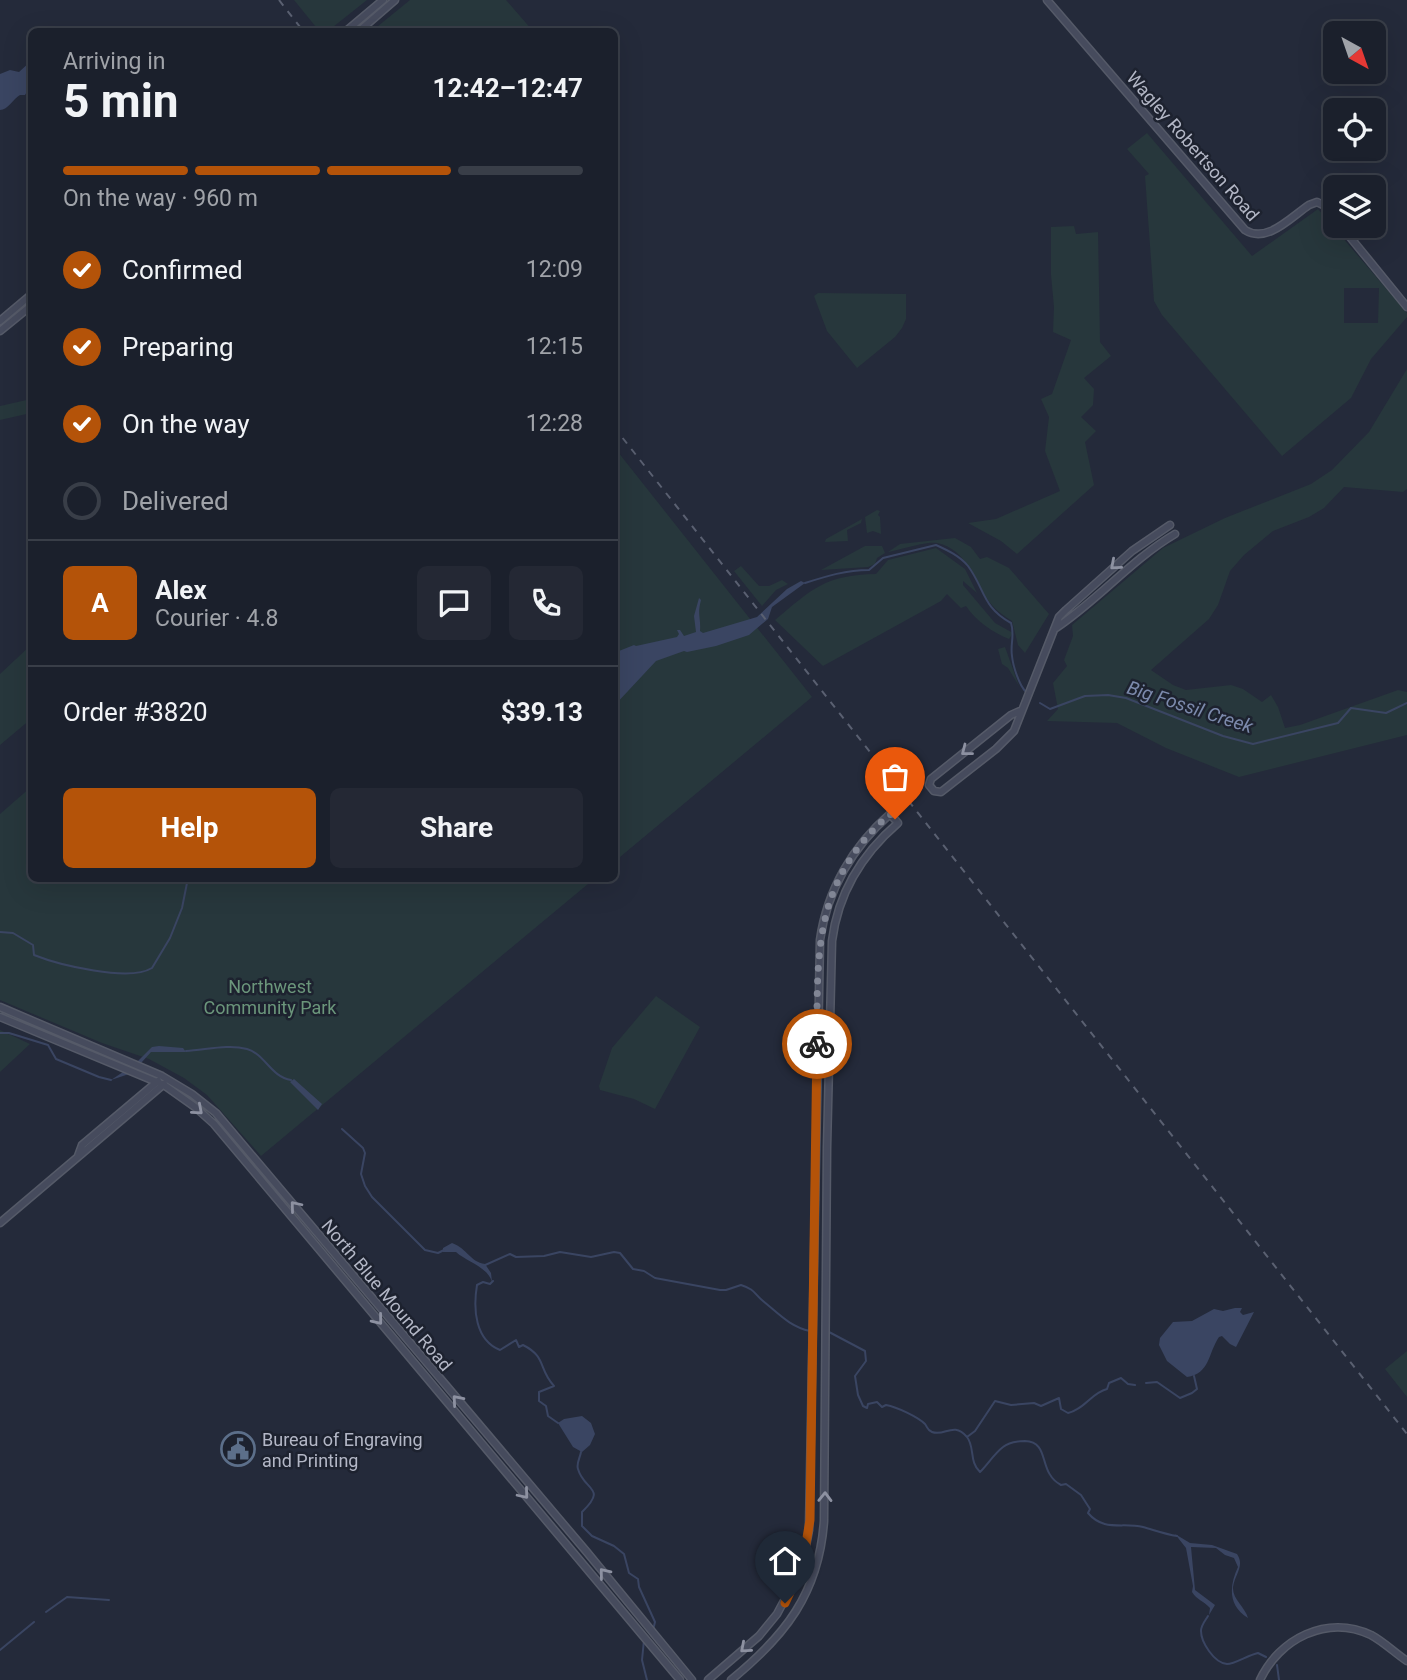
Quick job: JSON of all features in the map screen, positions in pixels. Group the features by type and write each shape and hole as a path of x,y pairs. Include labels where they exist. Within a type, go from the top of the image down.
{"street":[{"path":"350,28 383,0"},
{"path":"363,28 396,0"},
{"name":"Wagley Robertson Road","path":"1047,0 1245,230 1253,234 1267,233 1315,203 1323,205"},
{"path":"1351,238 1407,307"},
{"path":"0,327 28,298"},
{"path":"0,327 28,308"},
{"path":"1020,711 1020,719 1014,731 996,749 941,792 934,791 929,782 931,779 1011,715 1020,711 1059,617 1132,551 1170,525"},
{"path":"1056,628 1152,549 1175,534"},
{"path":"708,1680 759,1636 778,1614 795,1583 806,1553 810,1520 814,1358 820,940 825,911 846,865 864,839 890,814 898,823 877,844 854,874 838,907 832,941 822,1546 808,1590 787,1627 759,1657 731,1680"},
{"name":"North Blue Mound Road","path":"0,1007 167,1083 205,1104 231,1129 692,1680"},
{"name":"North Blue Mound Road","path":"0,1017 118,1061"},
{"path":"77,1158 82,1145 159,1079"},
{"path":"0,1223 167,1083"},
{"name":"North Blue Mound Road","path":"167,1083 214,1124 680,1680"},
{"path":"1260,1680 1274,1657 1288,1644 1311,1632 1328,1628 1356,1630 1370,1635 1407,1661"}],"green space":[{"path":"294,0 367,0 332,28 317,28"},
{"path":"410,0 506,0 530,28 376,28"},
{"path":"1147,133 1252,256 1318,209 1323,215 1323,238 1343,238 1407,313 1407,317 1371,359 1351,398 1282,456 1162,315 1154,301 1145,176 1149,174 1127,149","holes":["1344,288 1379,288 1378,323 1344,323"]},
{"path":"1074,226 1076,234 1098,232 1100,342 1111,356 1084,378 1094,389 1093,405 1081,417 1096,431 1085,442 1094,485 1017,554 1001,541 968,523 996,519 1060,491 1045,451 1049,417 1041,399 1052,394 1071,340 1053,332 1051,227"},
{"path":"818,293 906,294 906,319 895,337 857,368 827,331 814,296"},
{"path":"1407,369 1407,489 1403,492 1344,487 1324,508 1273,531 1244,555 1230,571 1218,605 1209,619 1151,670 1173,685 1186,690 1231,685 1243,689 1262,702 1271,695 1285,728 1398,690 1407,692 1407,735 1239,777 1166,748 1117,723 1047,721 1058,709 1053,683 1067,666 1064,660 1073,636 1072,625 1163,548 1225,518 1311,484 1332,470 1369,432"},
{"path":"28,400 28,414 0,420 0,406"},
{"path":"618,452 812,697 618,859"},
{"path":"880,511 878,515 881,534 873,531 867,533 865,517"},
{"path":"862,519 861,523 847,530 848,541 825,542 826,539"},
{"path":"955,538 971,547 980,559 987,557 1009,568 1049,614 1025,653 1018,645 1012,621 991,604 970,568 956,552 932,543 888,552 900,544"},
{"path":"865,546 882,546 885,553 877,558 875,564 868,567 821,570"},
{"path":"936,548 965,569 977,593 963,581 963,585 995,623 1013,633 1009,639 985,625 966,606 961,608 947,594 941,601 823,666 775,620 810,592 831,581 876,574 888,560"},
{"path":"741,566 759,586 769,586 782,580 788,584 776,590 762,606 734,571"},
{"path":"1005,647 1019,686 1008,668 1002,664 998,649"},
{"path":"28,648 28,722 0,745 0,674"},
{"name":"Northwest Community Park","path":"28,790 28,882 590,882 261,1156 207,1095 184,1078 149,1059 102,1043 0,1000 0,814"},
{"path":"656,996 700,1027 655,1109 634,1099 600,1090 599,1086 612,1048"},
{"path":"0,1030 30,1044 0,1072"},
{"path":"1407,1351 1407,1397 1385,1369"}],"water":[{"path":"28,64 28,89 25,95 20,95 0,110 0,74 10,70 19,72"},
{"path":"801,581 805,583 772,607 768,619 749,635 656,661 618,702 618,651 677,637 677,630 684,636 696,632 694,616 699,598 700,631 703,633 757,617 787,589"},
{"path":"152,1047 183,1048 186,1052 151,1052 132,1073 111,1080 135,1064"},
{"path":"294,1079 322,1104 318,1110 290,1082"},
{"path":"452,1243 476,1261 485,1264 491,1273 492,1282 486,1272 456,1252 443,1252 443,1248"},
{"path":"1242,1308 1240,1312 1243,1315 1254,1312 1236,1347 1222,1336 1219,1337 1208,1362 1200,1372 1187,1377 1167,1361 1159,1345 1160,1338 1173,1322 1192,1321 1214,1309 1223,1311"},
{"path":"582,1416 591,1423 595,1434 590,1445 582,1452 573,1447 558,1423 564,1419"},
{"path":"1175,1534 1190,1543 1212,1545 1237,1554 1240,1566 1233,1591 1248,1618 1237,1608 1232,1595 1233,1581 1238,1567 1234,1558 1216,1548 1191,1547 1195,1590 1215,1605 1209,1615 1210,1608 1192,1592 1186,1548"}],"waterway":[{"name":"Big Fossil Creek","path":"805,583 844,572 869,570 883,558 936,545 945,549 968,566 994,611 1011,623 1014,665 1026,692"},
{"name":"Big Fossil Creek","path":"1040,703 1050,709 1085,696 1108,695 1126,698 1223,736 1253,744 1338,723 1351,708 1386,713 1407,703"},
{"name":"Big Fossil Creek","path":"0,932 13,933 33,945 34,955 60,963 111,973 141,972 152,968 170,938 182,908 187,882"},
{"path":"0,1033 9,1033 48,1045 56,1059 111,1080"},
{"path":"186,1051 225,1047 247,1049 259,1056 278,1075 291,1080"},
{"path":"342,1129 363,1148 365,1153 361,1174 372,1197 425,1250 438,1253 444,1250"},
{"path":"483,1266 510,1254 516,1257 544,1256 560,1252 591,1257 620,1253 633,1269 644,1271 655,1278 720,1290 741,1285 746,1287 790,1323 810,1331"},
{"path":"493,1281 490,1284 483,1282 477,1285 475,1304 481,1331 485,1339 500,1350 516,1340 519,1347 523,1345 536,1354 554,1386 539,1392 539,1401 546,1406 548,1416 558,1423"},
{"path":"829,1332 865,1351 866,1361 855,1376 863,1406 867,1408 868,1404 877,1402 882,1407 891,1406 912,1415 932,1432 962,1432 969,1441 974,1464 980,1472 1005,1445 1019,1441 1033,1443 1038,1446 1049,1473 1061,1485 1066,1484 1081,1495 1090,1509 1088,1513 1094,1519 1107,1524 1143,1527 1177,1536"},
{"path":"1146,1383 1157,1382 1180,1398 1197,1389 1194,1376"},
{"path":"967,1437 975,1431 995,1401 1011,1405 1034,1403 1041,1406 1059,1398 1061,1409 1068,1413 1107,1389 1109,1383 1121,1378 1128,1384 1135,1385"},
{"path":"581,1452 578,1469 594,1493 590,1504 582,1512 582,1526 592,1536 624,1554 629,1573 638,1579 655,1622 653,1630"},
{"path":"46,1612 67,1597 109,1600"},
{"path":"1208,1616 1202,1627 1202,1636 1217,1660 1227,1664 1258,1653 1266,1657"},
{"path":"0,1650 34,1622"},
{"path":"644,1640 642,1660 647,1680"},
{"path":"1277,1665 1279,1680"}],"railway":[{"path":"279,0 301,28"},
{"path":"618,432 1407,1434"}],"way so far":[{"path":"817,1044 818,956 825,911 841,874 855,851 869,833 890,814 895,819"}],"place":[{"name":"Bureau of Engraving and Printing","path":"238,1449"}],"route":[{"path":"785,1603 802,1567 810,1520 817,1044"}]}
